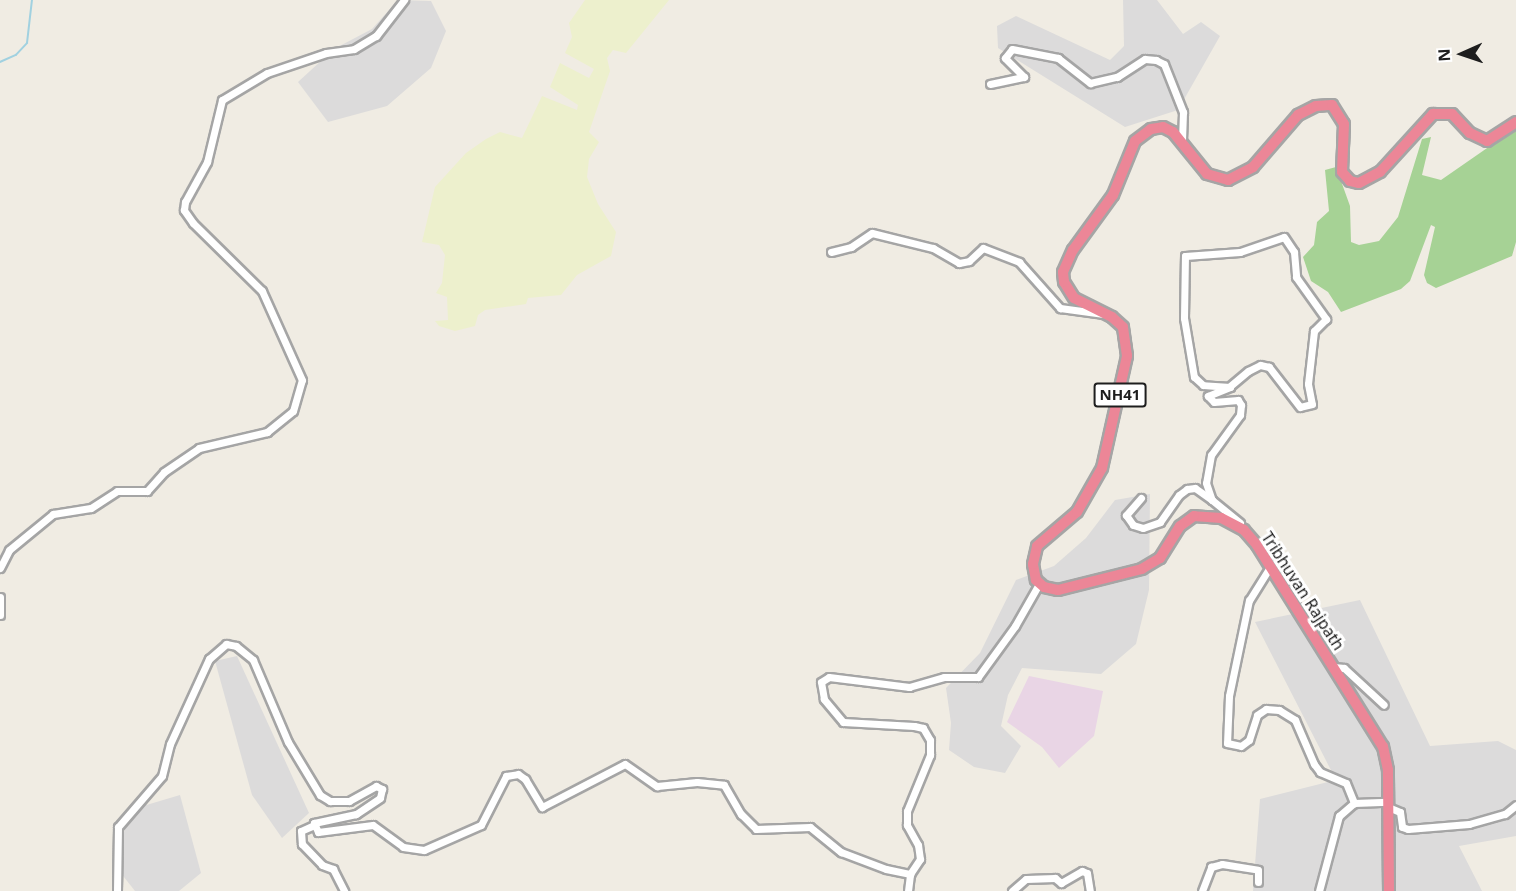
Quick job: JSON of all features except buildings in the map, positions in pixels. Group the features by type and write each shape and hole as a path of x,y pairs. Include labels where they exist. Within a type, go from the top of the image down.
{"highway":[{"name":"NH41","path":"1039,584 1033,564 1036,546 1082,506 1107,453 1127,347 1123,327 1108,315 1082,304 1070,293 1063,277 1066,261 1113,195 1138,138 1151,129 1163,127 1182,141 1208,174 1233,180 1253,167 1298,115 1316,106 1332,105 1341,114 1345,129 1342,172 1350,181 1359,183 1380,172 1420,124 1436,113 1452,114 1470,133 1487,141 1516,122"},
{"name":"Tribhuvan Rajpath","path":"1039,584 1050,589 1066,589 1148,567 1163,555 1182,523 1194,516 1226,520 1244,530 1257,545 1383,747 1388,804 1389,891"}],"street":[{"path":"0,568 9,550 53,514 91,508 117,491 147,491 164,472 199,448 267,432 293,411 302,380 262,291 194,224 184,210 185,202 207,162 222,100 267,73 326,53 354,48 376,36 404,0"},
{"path":"990,84 1024,77 1005,58 1012,49 1058,58 1090,83 1117,77 1145,59 1156,60 1164,64 1183,112 1182,141"},
{"path":"831,252 851,247 872,233 933,248 959,263 969,261 983,248 1019,262 1060,308 1071,313 1108,315"},
{"path":"1212,500 1206,483 1211,455 1240,415 1241,405 1234,399 1214,402 1208,396 1230,386 1248,371 1260,366 1269,367 1300,407 1312,404 1308,384 1314,332 1326,319 1296,277 1294,252 1284,237 1240,252 1185,256 1184,318 1194,377 1203,385 1230,386"},
{"path":"1141,498 1126,515 1129,522 1143,528 1160,522 1179,495 1187,489 1195,488 1250,531 1257,545"},
{"path":"1270,567 1249,600 1229,696 1227,743 1236,747 1249,740 1261,711 1272,708 1288,713 1295,720 1314,764 1320,772 1346,783 1354,803"},
{"path":"908,891 910,874 920,859 918,845 906,825 907,811 930,755 930,740 923,728 914,726 843,722 824,699 821,682 834,677 909,687 944,677 978,677 1016,626 1039,584"},
{"path":"0,597 0,615"},
{"path":"117,891 118,827 162,776 170,744 209,659 226,645 236,645 253,660 278,721 320,795 330,801 349,801 376,786 382,789 380,798 356,814 301,831 302,844 322,865 333,868 344,891"},
{"path":"1334,667 1344,668 1384,705"},
{"path":"312,826 318,832 335,832 373,825 402,847 424,849 481,825 506,776 518,774 525,779 537,805 547,807 625,764 657,786 697,782 724,785 741,814 756,829 810,827 841,852 898,873 910,874"},
{"path":"1319,891 1339,816 1354,803 1388,804 1400,812 1402,827 1408,830 1469,824 1505,814 1516,805"},
{"path":"1202,891 1211,867 1222,864 1258,870 1258,882"},
{"path":"1012,891 1026,879 1055,878 1061,883 1082,871 1087,873 1090,891"}],"shaded area":[{"path":"398,0 431,1 446,31 431,68 387,106 328,122 298,82 334,49 372,29"},
{"path":"1123,0 1157,0 1183,34 1201,22 1220,36 1178,110 1125,127 998,48 997,26 1016,16 1110,60 1124,46"},
{"path":"1150,494 1149,590 1136,644 1101,674 1022,668 1008,695 1001,726 1021,746 1005,773 974,767 949,750 951,723 946,688 980,653 1016,580 1054,566 1086,538 1115,500"},
{"path":"1360,600 1430,746 1498,741 1516,750 1516,836 1459,846 1482,891 1253,891 1260,799 1336,780 1255,622"},
{"path":"237,656 309,813 282,838 252,795 215,661"},
{"path":"1029,676 1103,691 1094,736 1059,768 1042,747 1007,722"},
{"path":"180,795 201,873 179,891 135,891 112,862 133,809"}],"green space":[{"path":"585,0 669,0 626,53 613,50 607,58 610,71 589,132 599,142 589,159 587,177 598,204 616,232 611,256 577,275 561,295 528,298 526,304 485,310 478,315 475,326 455,331 439,326 435,321 448,320 447,297 436,293 442,283 445,255 439,245 422,242 435,187 466,153 486,139 500,132 522,138 542,96 577,110 578,105 550,87 560,63 589,78 594,69 565,53 572,37 569,23"},
{"path":"1516,128 1516,242 1512,256 1436,288 1427,283 1424,275 1435,227 1431,225 1410,281 1401,289 1341,312 1328,292 1311,281 1303,257 1314,245 1317,222 1329,211 1325,170 1336,167 1350,206 1351,242 1359,245 1379,241 1398,217 1422,139 1431,137 1422,175 1441,180"}],"waterway":[{"path":"0,62 16,55 27,43 32,0"}]}
